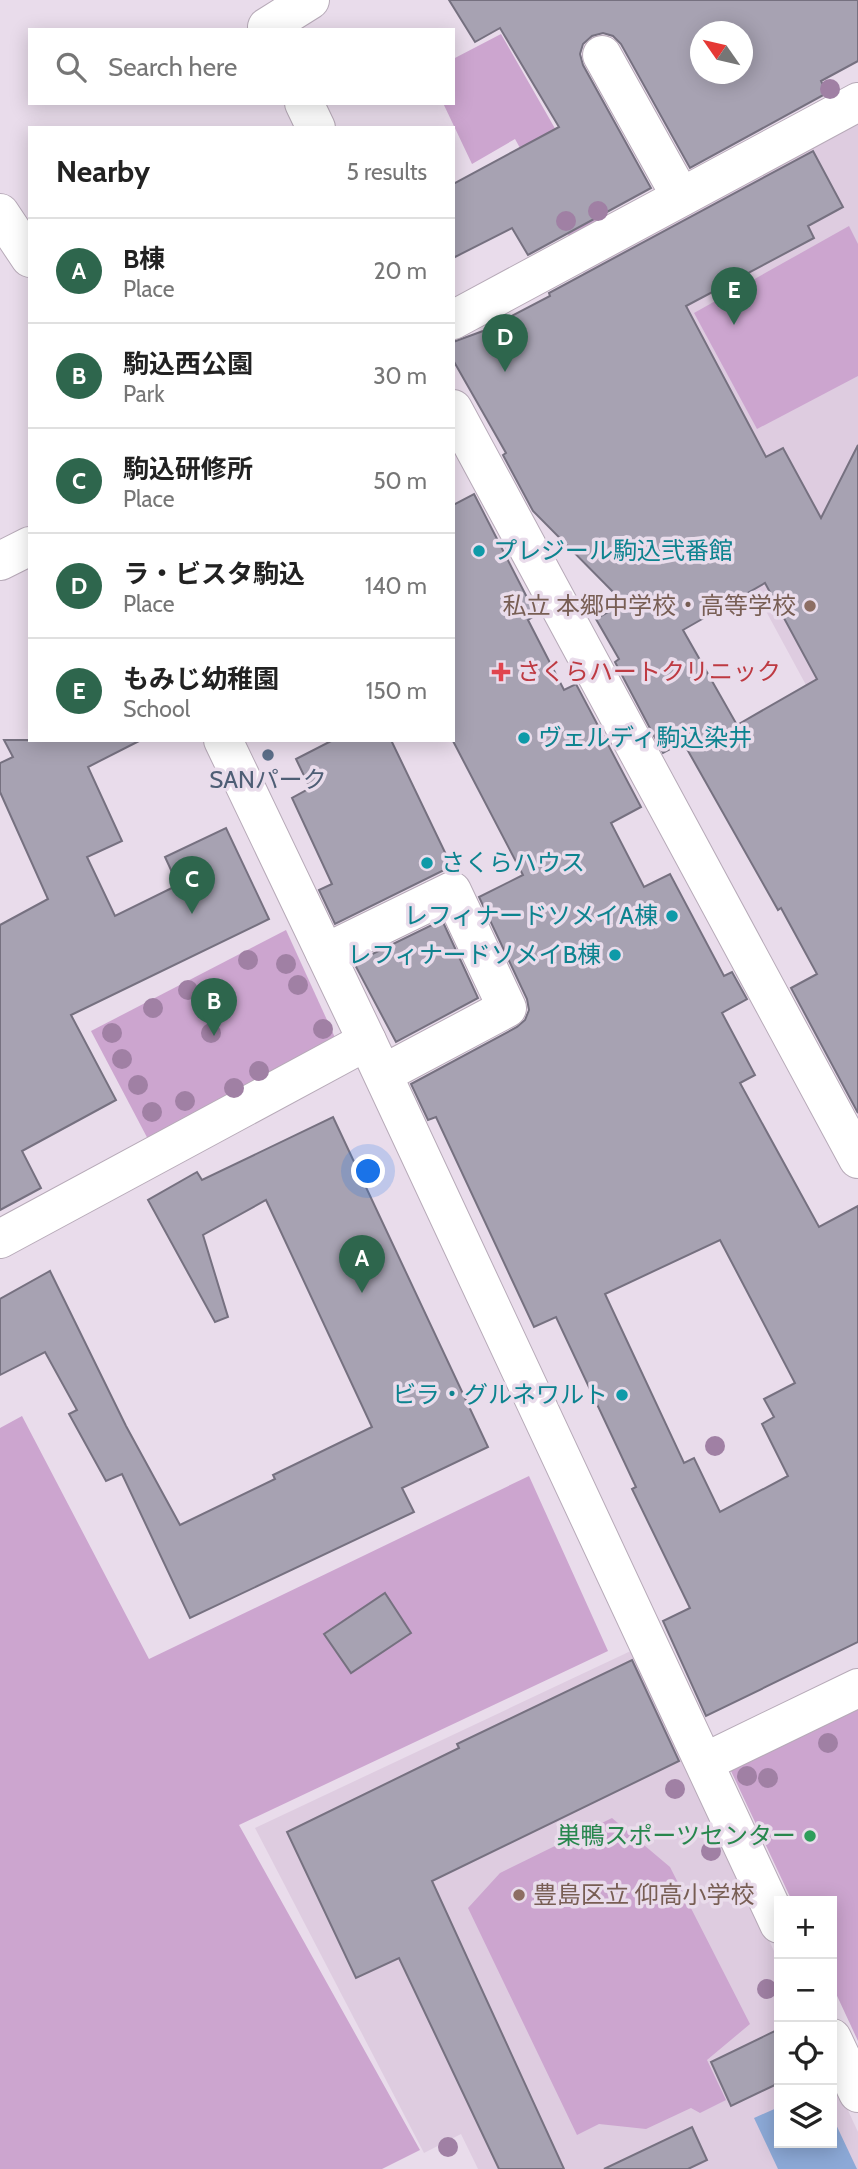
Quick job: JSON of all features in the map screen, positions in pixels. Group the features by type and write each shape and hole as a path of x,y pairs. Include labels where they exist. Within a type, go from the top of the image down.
{"street":[{"path":"262,19 310,0"},
{"path":"602,55 681,197"},
{"path":"455,319 858,102"},
{"path":"305,105 315,126"},
{"path":"0,213 28,255"},
{"path":"455,413 858,1159"},
{"path":"0,561 28,547"},
{"path":"224,742 375,1058 774,1913"},
{"path":"0,1239 375,1058 507,1008 452,891 325,953"},
{"path":"705,1762 858,1688"},
{"path":"837,2049 858,2093"}],"shaded area":[{"path":"501,34 605,216 569,236 515,139 472,164 444,105 455,105 455,58"},
{"path":"858,118 858,781 579,266"},
{"path":"849,226 858,244 858,376 757,429 694,313"},
{"path":"286,930 337,1042 150,1143 91,1031"},
{"path":"22,1416 149,1659 529,1476 608,1651 239,1825 420,2150 382,2169 0,2169 0,1428"},
{"name":"豊島区立 仰高小学校","path":"635,1649 774,1951 774,2148 837,2148 837,2087 858,2132 858,2169 478,2169 461,2134 424,2153 255,1828"},
{"name":"巣鴨スポーツセンター","path":"858,1708 858,2041 837,1996 837,1896 790,1896 731,1771"},
{"path":"612,1818 670,1867 750,2024 707,2060 726,2100 700,2113 691,2108 646,2129 599,2124 577,2135 468,1908 500,1873"}],"water":[{"path":"774,2109 774,2148 837,2148 837,2127 857,2169 778,2169 754,2118"}],"building":[{"path":"449,0 858,0 858,61 821,81 827,93 690,168 621,44 613,36 603,33 592,36 583,44 580,54 583,65 651,188 528,255 512,228 455,257 455,183 559,127 500,28 475,42"},
{"path":"813,151 843,207 808,226 814,238 686,306 766,457 783,448 821,518 858,445 858,1113 791,988 817,974 683,742 663,753 615,662 619,659 596,619 624,603 533,511 503,455 506,453 455,364 455,341 483,331 550,296 549,293","holes":["765,583 817,679 737,725 683,630"]},
{"path":"474,494 536,615 528,620 564,690 576,684 641,807 611,823 644,887 670,874 724,976 732,972 747,999 722,1013 755,1075 740,1083 819,1227 858,1206 858,1642 706,1716 663,1621 690,1608 632,1489 636,1487 556,1317 534,1327 436,1117 428,1120 411,1084 517,1027 525,1020 529,1010 527,999 479,897 523,875 454,742 455,504","holes":["720,1240 795,1383 764,1399 774,1417 762,1424 788,1476 720,1512 694,1458 684,1463 605,1294"]},
{"path":"4,740 137,742 88,767 122,841 87,857 115,916 178,885 165,857 226,828 269,919 71,1015 116,1100 22,1151 41,1188 0,1210 0,925 48,899 0,792 0,763 13,757"},
{"path":"329,742 392,742 453,869 442,871 335,924 319,890 332,884 292,798 310,788 296,759"},
{"path":"442,920 478,998 396,1042 354,963"},
{"path":"333,1117 488,1447 402,1488 414,1512 190,1618 122,1474 106,1481 69,1414 77,1410 45,1352 0,1375 0,1299 50,1271 126,1426 180,1525 275,1479 273,1475 372,1427 266,1200 203,1235 228,1317 215,1322 148,1200 197,1172 202,1180"},
{"path":"385,1593 411,1633 351,1673 324,1634"},
{"path":"632,1660 679,1761 432,1881 564,2169 499,2169 399,1958 356,1978 287,1832 459,1748 457,1744"},
{"path":"774,2031 774,2085 731,2106 711,2062"},
{"path":"692,2127 707,2160 688,2169 604,2169"}],"place":[{"name":"もみじ幼稚園","path":"734,325"},
{"name":"ラ・ビスタ駒込","path":"505,372"},
{"name":"プレジール駒込弐番館","path":"479,551"},
{"name":"私立 本郷中学校・高等学校","path":"810,606"},
{"name":"さくらハートクリニック","path":"501,672"},
{"name":"ヴェルディ駒込染井","path":"524,738"},
{"name":"SANパーク","path":"268,755"},
{"name":"さくらハウス","path":"427,863"},
{"name":"駒込研修所","path":"192,914"},
{"name":"レフィナードソメイA棟","path":"672,916"},
{"name":"レフィナードソメイB棟","path":"615,955"},
{"name":"駒込西公園","path":"214,1036"},
{"name":"B棟","path":"362,1293"},
{"name":"ビラ・グルネワルト","path":"622,1395"},
{"name":"巣鴨スポーツセンター","path":"810,1836"},
{"name":"豊島区立 仰高小学校","path":"519,1895"}]}
